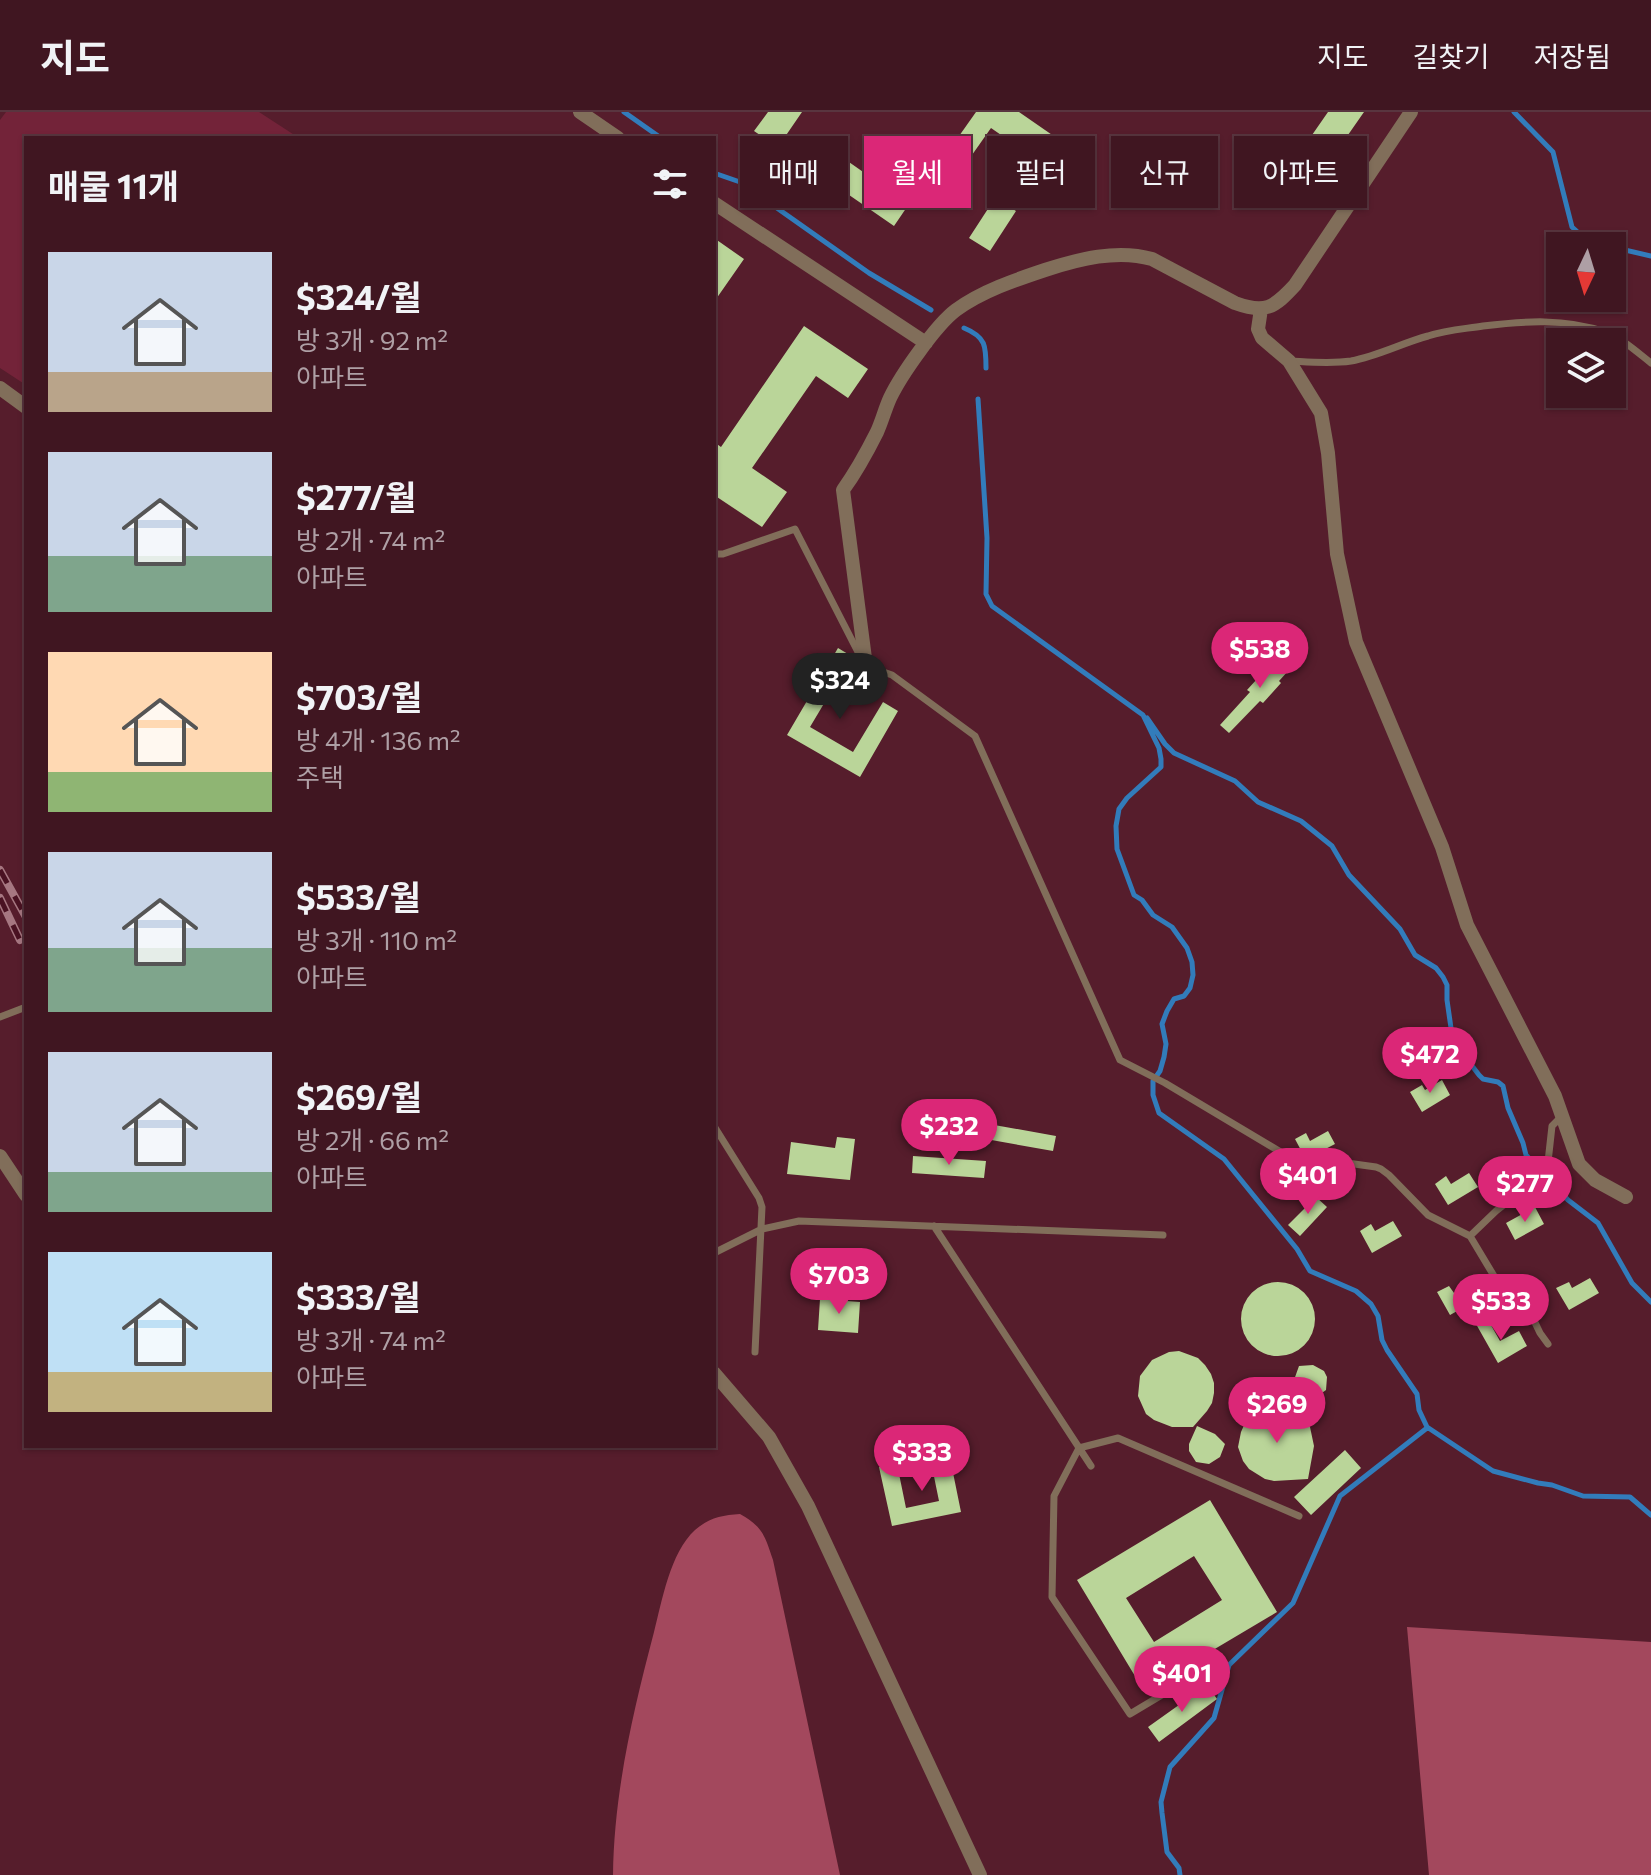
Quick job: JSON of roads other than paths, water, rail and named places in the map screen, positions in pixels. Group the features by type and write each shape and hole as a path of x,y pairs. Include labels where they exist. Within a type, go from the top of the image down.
{"street":[{"path":"580,112 615,136"},
{"path":"866,666 843,490 877,431 891,396 942,324 955,311 1006,283 1061,265 1124,254 1152,259 1249,308 1261,309 1281,301 1295,285 1411,112"},
{"path":"716,204 926,343"},
{"path":"1261,309 1258,329 1262,338 1289,361 1324,424 1337,554 1356,642 1442,847 1467,925 1555,1096 1575,1155 1585,1172 1626,1197"},
{"path":"0,388 24,406"},
{"path":"0,1156 24,1192"},
{"path":"716,1375 769,1437 808,1506 980,1875"}],"lane":[{"path":"1289,361 1351,361 1451,330 1546,321 1606,332 1618,337 1651,363"},
{"path":"716,554 795,529 866,666 892,675 975,736 1120,1060 1299,1163 1347,1163 1376,1167 1389,1175 1428,1215 1470,1236 1494,1276 1511,1288 1529,1310 1548,1344"},
{"path":"0,1017 24,1008"},
{"path":"1470,1236 1543,1174 1548,1162 1552,1126 1562,1116"},
{"path":"716,1129 762,1207 755,1352"},
{"path":"716,1252 762,1229 799,1221 1163,1235"},
{"path":"934,1226 1091,1466"},
{"path":"1212,1665 1130,1714 1052,1597 1054,1496 1079,1448 1118,1438 1299,1516"}],"waterway":[{"path":"624,112 658,136"},
{"path":"1514,112 1553,152 1572,227 1578,232"},
{"path":"716,174 740,182 869,273 931,310"},
{"path":"1626,250 1651,256"},
{"path":"964,328 981,339 986,368"},
{"path":"978,399 987,538 986,594 992,606 1143,715 1159,748 1161,767 1127,798 1119,809 1116,826 1117,849 1134,895 1153,915 1172,927 1187,948 1192,962 1190,988 1184,996 1174,999 1162,1024 1166,1044 1164,1057 1153,1081 1153,1095 1159,1113 1224,1159 1297,1249 1310,1271 1356,1291 1371,1304 1378,1316 1382,1340 1417,1394 1419,1410 1427,1427 1493,1471 1583,1496 1630,1497 1651,1515"},
{"path":"1147,718 1174,753 1235,781 1258,802 1301,821 1332,846 1349,875 1400,929 1415,955 1436,968 1443,977 1447,985 1455,1039 1483,1079 1503,1086 1526,1155 1568,1200 1598,1223 1632,1283 1651,1302"},
{"path":"1180,1875 1179,1868 1167,1852 1162,1813 1161,1802 1170,1767 1214,1718 1229,1665 1293,1603 1340,1496 1427,1428"}],"railway":[{"path":"0,870 24,913"},
{"path":"0,898 20,940"}]}
